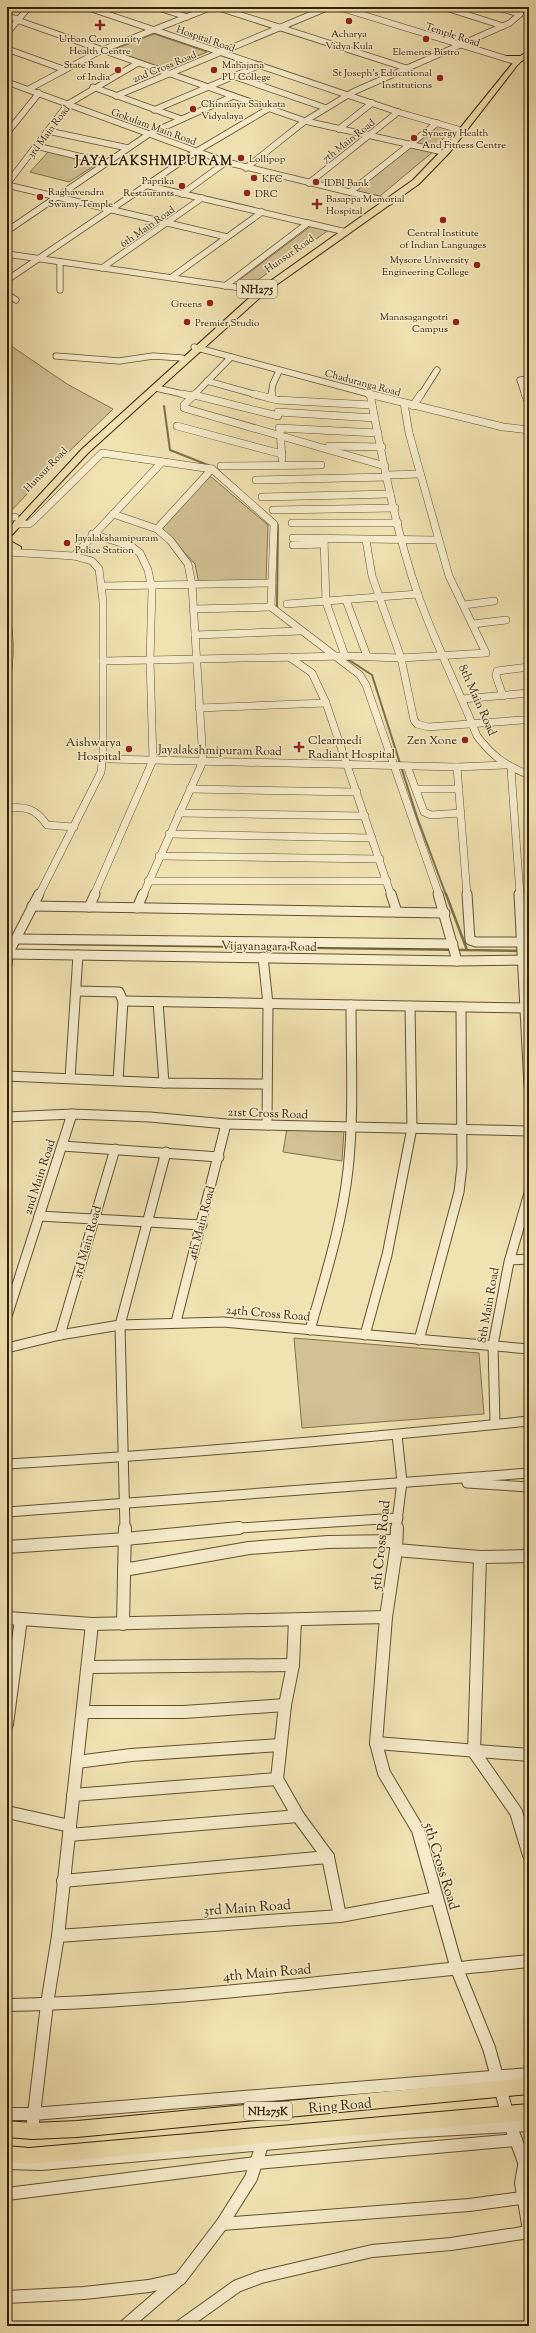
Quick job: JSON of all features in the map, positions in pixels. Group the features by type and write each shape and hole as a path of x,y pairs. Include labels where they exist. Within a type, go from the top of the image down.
{"highway":[{"name":"Ring Road","path":"7,2129 32,2123 367,2103 499,2084 529,2086"},
{"name":"Ring Road","path":"7,2154 29,2156 510,2120 529,2112"}],"main road":[{"path":"388,201 412,182 457,129 477,100 529,48"},
{"path":"7,535 13,519 156,388 197,347 262,291 343,231 416,182 447,150 515,61 529,53"},
{"path":"500,57 515,61"},
{"path":"500,57 515,61"},
{"name":"Hunsur Road","path":"7,526 69,459 182,358 197,347 255,290 343,231"},
{"path":"7,542 11,551"}],"street":[{"path":"7,33 29,7"},
{"name":"Hospital Road","path":"86,7 398,112 457,129"},
{"path":"156,7 187,17"},
{"path":"29,89 63,69 102,50 212,7"},
{"path":"216,7 406,68"},
{"name":"2nd Cross Road","path":"116,96 329,7"},
{"name":"Temple Road","path":"338,7 500,57"},
{"name":"Temple Road","path":"346,7 458,44"},
{"path":"443,7 503,26"},
{"path":"496,7 520,14"},
{"path":"246,168 304,121 348,95 458,44 510,23 520,14 521,7"},
{"path":"7,17 18,19 231,97 304,121 439,151"},
{"path":"7,49 63,69"},
{"name":"3rd Main Road","path":"7,184 68,104 93,87 138,63"},
{"path":"154,110 260,65"},
{"path":"233,76 326,108"},
{"name":"Gokulam Main Road","path":"7,82 226,162 308,183 388,201"},
{"path":"93,87 181,119"},
{"path":"7,133 39,93"},
{"path":"7,231 149,134 231,97"},
{"path":"339,129 372,103"},
{"path":"7,288 41,261 145,185 197,151 268,109"},
{"name":"7th Main Road","path":"308,183 398,112"},
{"path":"350,192 437,123"},
{"path":"48,131 128,148"},
{"path":"36,146 107,163"},
{"path":"182,194 226,162"},
{"path":"7,184 227,237"},
{"path":"145,185 343,231"},
{"name":"6th Main Road","path":"102,268 202,198"},
{"path":"172,277 262,212"},
{"path":"225,286 308,223"},
{"path":"7,254 59,264 172,277 255,290"},
{"path":"7,280 41,261"},
{"path":"59,264 60,290"},
{"path":"7,294 16,300"},
{"name":"Chaduranga Road","path":"197,347 279,371 413,406 503,427 529,430"},
{"path":"56,356 119,361 153,356 182,358"},
{"path":"231,357 184,405 184,408 280,431 316,446 385,466"},
{"path":"413,406 437,370"},
{"path":"279,371 273,384 274,399 278,414 283,465"},
{"path":"528,400 520,380 529,379"},
{"path":"207,381 274,399 372,405"},
{"path":"156,388 278,414 375,418"},
{"name":"8th Main Road","path":"370,394 382,447 390,494 401,540 418,594 481,743 508,767"},
{"path":"103,661 332,656 401,658 486,653 449,576 437,540 409,433 404,403"},
{"path":"177,426 282,454"},
{"path":"280,431 378,433"},
{"path":"316,446 382,447"},
{"path":"13,519 29,524 98,455 106,454 201,466 212,469 274,524 271,607"},
{"path":"74,556 92,534 162,462"},
{"path":"221,466 321,465"},
{"path":"157,529 212,469"},
{"path":"256,480 420,474"},
{"path":"262,497 390,494"},
{"path":"273,510 394,508"},
{"path":"113,514 157,529 170,540 188,564 192,585 203,761 159,856 137,908"},
{"path":"292,523 398,523"},
{"path":"89,907 154,760 150,660 151,586 148,570 140,553 121,542 92,534"},
{"path":"366,540 372,576 401,658 414,720 417,724 428,727 522,720"},
{"path":"293,542 437,540"},
{"path":"324,542 326,602 345,656"},
{"path":"7,965 9,950 17,939 32,906 95,787 100,772 103,755 102,586 101,577 96,565 74,556 11,551"},
{"path":"102,586 272,583"},
{"path":"287,604 418,594"},
{"path":"346,600 367,656"},
{"path":"464,605 494,601"},
{"path":"193,609 271,607 332,656 360,675 366,685 445,913 457,961"},
{"path":"7,614 10,648 7,685"},
{"path":"473,624 506,620"},
{"path":"194,635 300,631"},
{"path":"289,657 312,674 326,704 348,764 397,912"},
{"path":"503,696 496,676 497,672 529,667"},
{"path":"462,700 529,693"},
{"path":"199,708 326,704"},
{"name":"Jayalakshmipuram Road","path":"103,755 109,759 394,766 508,767"},
{"path":"407,766 424,812 427,814 461,813"},
{"path":"458,767 470,940 476,942 526,942"},
{"path":"529,775 508,767 525,913 529,1087"},
{"path":"190,789 357,792"},
{"path":"416,789 459,789"},
{"path":"7,808 22,806 36,810 48,826 74,827"},
{"path":"179,813 365,816"},
{"path":"169,834 372,838"},
{"path":"159,856 380,859"},
{"path":"148,881 387,881"},
{"path":"32,906 445,913"},
{"path":"17,939 453,944"},
{"name":"Vijayanagara Road","path":"9,950 78,955 457,961 526,960"},
{"path":"70,1078 78,955"},
{"path":"263,957 268,1004 266,1084 267,1125"},
{"path":"76,991 119,992 123,1001 118,1080"},
{"path":"123,1001 527,1008"},
{"path":"158,1002 164,1083"},
{"path":"310,1330 342,1208 348,1171 352,1128 350,1005"},
{"path":"365,1335 387,1256 412,1128 410,1006"},
{"path":"419,1340 459,1192 462,1166 461,1007"},
{"path":"7,1076 164,1083 266,1084"},
{"name":"21st Cross Road","path":"7,1117 72,1114 150,1117 226,1124 529,1131"},
{"name":"2nd Main Road","path":"7,1316 12,1287 39,1216 72,1114"},
{"name":"4th Main Road","path":"176,1322 202,1225 226,1124"},
{"path":"62,1146 219,1156"},
{"name":"3rd Main Road","path":"60,1334 115,1149"},
{"path":"123,1624 126,1504 120,1325 146,1222 166,1152"},
{"name":"8th Main Road","path":"495,1424 493,1345 510,1260 526,1213 529,1193"},
{"path":"39,1216 202,1225"},
{"path":"510,1260 529,1259"},
{"name":"24th Cross Road","path":"7,1348 60,1334 120,1325 176,1322 223,1322 529,1349"},
{"path":"7,1464 125,1457 397,1435 529,1421"},
{"name":"5th Cross Road","path":"397,1435 402,1482 396,1545 386,1617 376,1743 384,1773 418,1830 457,1969 489,2048 516,2140 527,2170"},
{"path":"7,1512 402,1482 440,1481 529,1473"},
{"path":"440,1481 529,1487"},
{"path":"7,1547 125,1539 221,1529 398,1518"},
{"path":"124,1570 249,1548 328,1542 396,1545 480,1557 529,1556"},
{"path":"480,1557 474,1752 516,1812 529,1856"},
{"path":"7,1618 92,1624 123,1624 386,1617"},
{"path":"7,1724 11,1665 21,1618"},
{"path":"295,1620 293,1665 285,1705 277,1778 298,1816 328,1856 340,1916"},
{"path":"7,2114 32,2123 47,2004 58,1936 92,1624"},
{"path":"88,1667 293,1665"},
{"path":"83,1712 184,1712 285,1705"},
{"path":"376,1743 529,1756"},
{"path":"77,1762 131,1756 280,1745"},
{"path":"73,1795 119,1794 231,1780 277,1778"},
{"path":"7,1812 70,1830 298,1816"},
{"path":"63,1881 328,1856"},
{"name":"3rd Main Road","path":"58,1936 340,1916 437,1898"},
{"name":"4th Main Road","path":"7,2005 47,2004 261,1988 529,1961"},
{"path":"499,2084 529,2074"},
{"path":"7,2163 41,2164 262,2145 510,2120 529,2125"},
{"path":"7,2194 256,2163 516,2140"},
{"path":"125,2326 180,2279 222,2224 251,2178 262,2145"},
{"path":"181,2326 202,2309 238,2286 261,2277 372,2251 451,2244 529,2231 526,2198 521,2183 527,2170"},
{"path":"222,2224 469,2205 526,2198"},
{"path":"7,2296 84,2294 162,2284 180,2279"}],"shaded area":[{"path":"154,34 207,52 164,70 110,51"},
{"path":"439,125 450,130 435,149 413,145"},
{"path":"412,146 434,151 380,196 354,191"},
{"path":"49,151 97,164 69,182 30,172"},
{"path":"311,226 329,230 252,284 238,281"},
{"path":"7,343 67,384 113,409 52,468 8,514"},
{"path":"209,475 268,525 266,581 199,584 195,564 162,528"},
{"path":"287,1128 344,1130 342,1161 283,1152"},
{"path":"294,1338 479,1353 484,1414 302,1428"}],"waterway":[{"path":"164,406 170,450 208,465"},
{"path":"276,523 278,525 277,608"},
{"path":"346,658 372,675 417,817 446,895"},
{"path":"446,894 467,950"},
{"path":"57,944 467,950"},
{"path":"467,950 529,951"}],"place":[{"name":"Acharya Vidya Kula","path":"349,21"},
{"name":"Urban Community Health Centre","path":"100,25"},
{"name":"Elements Bistro","path":"426,39"},
{"name":"State Bank of India","path":"118,70"},
{"name":"Mahajana PU College","path":"214,70"},
{"name":"St Joseph's Educational Institutions","path":"440,78"},
{"name":"Chinmaya Saiukata Vidyalaya","path":"193,109"},
{"name":"Synergy Health And Fitness Centre","path":"414,138"},
{"name":"Lollipop","path":"241,158"},
{"name":"KFC","path":"254,178"},
{"name":"IDBI Bank","path":"316,182"},
{"name":"Paprika Restaurants","path":"182,186"},
{"name":"DRC","path":"247,193"},
{"name":"Raghavendra Swamy Temple","path":"40,197"},
{"name":"Basappa Memorial Hospital","path":"317,204"},
{"name":"Central Institute of Indian Languages","path":"443,220"},
{"name":"Mysore University Engineering College","path":"477,265"},
{"name":"Greens","path":"210,303"},
{"name":"Premier Studio","path":"187,322"},
{"name":"Manasagangotri Campus","path":"456,322"},
{"name":"Jayalakshamipuram Police Station","path":"67,543"},
{"name":"Zen Xone","path":"465,740"},
{"name":"Clearmedi Radiant Hospital","path":"299,747"},
{"name":"Aishwarya Hospital","path":"129,749"}],"district":[{"name":"JAYALAKSHMIPURAM","path":"154,160"}]}
